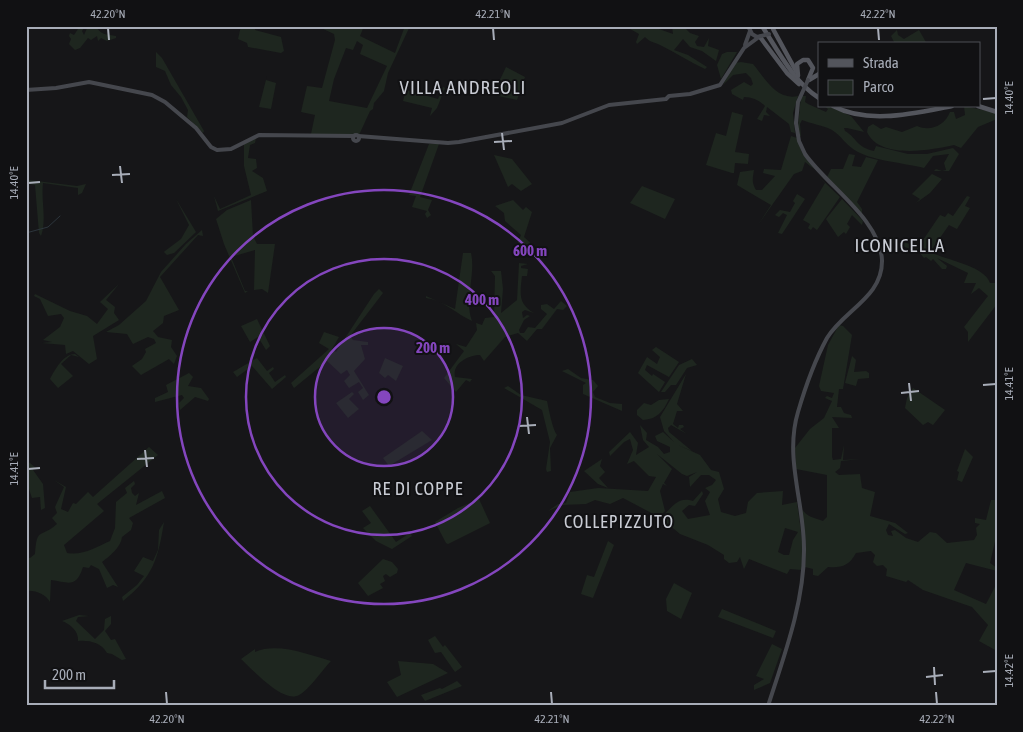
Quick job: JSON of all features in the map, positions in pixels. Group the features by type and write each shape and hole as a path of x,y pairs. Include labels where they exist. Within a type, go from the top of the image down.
{"main road":[{"path":"26,90 60,88 83,82 97,83 158,98 196,128 214,149 231,149 254,137 265,135 357,137 448,143 562,123 609,105 666,99 669,96 690,94 720,85 744,48 750,32 748,26"},
{"path":"762,26 810,92"},
{"path":"744,48 760,37 769,34 773,28 799,77"},
{"path":"750,32 760,37 767,44 787,73 818,97"},
{"path":"768,706 799,600 804,561 804,534 793,447 796,419 826,340 838,323 867,297 878,279 882,260 880,248 868,224 812,164 800,145 796,123 798,102 813,68 808,60 803,60 797,64 799,77"},
{"path":"808,80 818,75"},
{"path":"980,107 997,112"},
{"path":"839,108 857,114 894,115 939,108"}],"green space":[{"path":"80,26 85,26 82,31 84,35 88,26 99,26 97,28 101,32 116,36 116,38 107,41 101,38 98,41 97,36 91,40 88,38 80,48 75,50 69,44 71,39 69,36 70,33 74,35"},
{"path":"241,26 255,26 255,30 281,37 284,51 281,53 248,47 247,43 238,39"},
{"path":"323,26 364,26 360,36 395,53 405,26 410,26 388,73 384,91 374,103 373,109 370,111 359,135 311,134 315,115 301,112 307,86 322,88 335,40 334,34 321,28","holes":["357,41 363,45 360,54 387,66 367,108 329,101 334,79 346,48 353,50"]},
{"path":"625,26 660,26 659,29 673,34 672,26 679,29 684,27 690,33 699,36 695,42 697,46 704,47 709,38 708,46 719,50 716,61 702,51 690,47 683,39 674,50 688,55 707,67 705,69 645,37 637,44 639,34"},
{"path":"897,30 898,35 904,39 919,30 926,42 894,42 891,36"},
{"path":"156,52 162,58 204,131 203,133 187,117 188,110 181,97 171,85 165,71 156,67"},
{"path":"737,52 721,79 717,65 722,54"},
{"path":"734,63 753,64 777,92 790,97 798,96 793,113 795,133 791,132 789,124 767,107 766,112 770,116 764,115 762,121 757,119 765,106 753,98 744,97 743,100 732,94 731,90 744,82 751,86 753,84 751,78 746,73 733,75 723,85"},
{"path":"506,67 525,77 517,100 498,96 494,92"},
{"path":"267,76 266,80 276,83 271,109 259,107"},
{"path":"443,87 445,88 437,108 430,116 432,108 403,101 406,90 438,99"},
{"path":"801,96 806,96 805,102 826,112 827,108 833,108 851,116 864,132 844,128 845,131 860,145 868,149 874,151 876,146 908,154 927,154 953,148 959,154 949,171 942,171 946,170 944,163 949,154 933,156 924,168 865,155 854,150 832,130 802,120 800,124 801,136 799,136"},
{"path":"964,108 973,108 997,113 997,119 978,127 961,148 954,145 933,149 894,150 883,147 874,141 867,132 868,127 873,124 881,129 886,127 902,132 917,126 932,128 945,121 950,112 954,112 956,119 965,115"},
{"path":"732,112 743,115 735,152 749,154 748,164 735,163 734,173 706,165 716,133 726,136"},
{"path":"791,136 797,138 802,152 814,169 805,162 802,171 794,174 758,225 771,205 737,185 740,172 754,170 754,187 756,190 762,190 775,176 763,173 764,169 781,170"},
{"path":"256,138 255,143 250,145 248,158 256,159 257,168 252,171 263,178 267,191 218,211 214,196 220,209 251,195 244,166 244,143"},
{"path":"429,144 439,144 420,197 432,200 428,210 431,215 427,218 425,214 427,211 412,207 416,196 409,195"},
{"path":"849,154 855,155 852,166 861,167 866,157 878,160 857,202 862,209 862,215 827,177 831,169 843,169"},
{"path":"494,155 512,159 532,184 521,191 512,184 508,187"},
{"path":"932,174 942,179 930,193 916,203 920,199 912,194"},
{"path":"817,175 840,197 817,230 813,227 811,230 808,228 810,224 803,220 825,183"},
{"path":"29,180 77,186 86,184 82,193 78,195 78,188 43,183 44,224 41,236 39,233 35,185 29,184"},
{"path":"642,186 675,199 665,219 630,203"},
{"path":"797,194 805,199 782,234 778,233 787,215 783,213 779,217 775,215 780,210 790,212"},
{"path":"967,196 970,197 965,206 970,208 957,229 949,225 930,252 973,268 987,277 990,283 997,283 997,304 968,342 968,332 964,327 988,296 979,288 971,294 976,283 964,283 968,273 937,258 947,266 946,269 942,269 933,259 931,261 926,257 924,258 919,252 894,243 890,246 888,259 891,237 897,241 919,246 940,215 945,217 948,213 953,216"},
{"path":"176,199 196,232 174,253 167,255 164,252 181,239 189,225"},
{"path":"842,199 863,221 862,225 852,215 847,224 850,227 846,234 844,232 838,237 826,219"},
{"path":"251,200 253,236 257,244 275,244 268,293 262,289 254,290 255,250 231,257 245,291 248,291 245,293 224,244 216,219 227,210"},
{"path":"513,200 523,210 526,207 532,212 524,237 536,248 535,251 527,249 526,246 519,247 518,242 521,235 505,221 504,213 495,206"},
{"path":"202,230 203,236 198,235 160,277 179,310 164,316 163,323 153,331 158,337 172,340 171,347 177,356 174,364 169,359 141,375 132,366 142,359 146,352 145,349 156,343 154,339 148,337 133,344 127,334 106,332 119,325 146,301 161,272 186,244"},
{"path":"463,253 471,253 472,270 469,305 472,321 432,299 426,298 426,296 455,309"},
{"path":"519,263 528,264 521,266 521,268 528,269 527,276 522,276 521,298 525,306 534,313 525,310 522,312 523,318 527,315 530,316 524,320 519,330 520,333 524,333 528,327 535,328 547,314 541,309 541,305 547,304 554,309 561,301 567,306 563,310 557,309 542,329 537,329 527,341 518,333 505,337 484,361 480,355 471,356 462,361 456,368 455,377 472,379 470,382 466,380 456,392 444,378 464,351 456,344 466,347 477,330 476,323 482,325 485,318 494,317 495,276 491,271 501,271 503,289 501,313 517,300"},
{"path":"119,284 106,300 115,307 114,313 119,320 93,336 97,359 89,364 73,351 66,354 65,345 42,343 52,342 43,340 60,327 64,318 61,314 48,316 40,299 34,296 35,294 70,311 87,316 97,324 108,309 100,302"},
{"path":"379,289 383,293 350,336 353,340 368,342 368,345 361,345 365,359 354,371 369,395 363,400 358,392 363,388 359,382 349,388 344,381 350,375 347,370 341,374 327,361 294,388 291,383 329,349 319,343 324,332 339,337 332,349 336,352"},
{"path":"257,319 270,346 266,350 258,337 250,342 241,326"},
{"path":"839,325 843,326 852,335 843,389 839,389 837,407 841,407 844,413 851,415 852,418 832,417 839,428 832,428 832,457 833,460 841,459 844,445 843,460 861,459 841,461 840,468 835,472 839,475 860,474 862,488 875,492 870,516 895,523 908,533 905,534 889,524 886,530 888,535 893,536 891,531 895,530 906,538 918,542 930,532 936,533 947,543 974,540 977,535 976,528 980,524 975,523 975,518 986,520 991,500 997,500 997,533 990,563 997,568 997,571 966,563 954,590 986,604 997,583 997,651 979,641 988,625 972,607 923,590 908,580 906,582 886,576 887,569 883,565 877,566 873,562 875,555 871,551 856,553 847,563 837,567 828,567 818,576 813,575 813,569 805,567 806,544 801,508 813,518 823,521 827,517 827,475 796,469 795,448 810,429 824,418 832,401 825,398 827,396 832,398 834,393 821,391 819,386 828,345"},
{"path":"656,347 679,362 669,377 647,365 645,370 652,376 653,374 665,382 659,392 638,373 647,357 657,364 660,357 652,350"},
{"path":"71,355 61,364 73,376 58,388 50,379 63,360"},
{"path":"852,356 856,360 854,372 866,371 869,373 869,378 858,379 856,386 845,383"},
{"path":"257,358 267,371 273,367 274,369 269,373 275,382 285,375 286,377 272,389 252,366 237,377 233,372"},
{"path":"385,358 403,366 396,381 388,375 385,378 379,373"},
{"path":"692,359 697,365 687,368 676,385 671,385 665,392 661,392 679,365"},
{"path":"568,369 581,378 593,380 598,386 593,392 595,397 610,403 622,404 622,411 583,394 583,385 586,383 562,371"},
{"path":"189,373 193,377 188,386 201,388 209,399 208,401 195,397 180,410 179,403 184,398 182,395 155,402 155,398 168,392 166,385"},
{"path":"686,374 677,404 683,411 677,411 673,424 678,428 679,425 683,425 684,427 680,429 687,434 671,425 668,428 669,432 692,451 678,445 700,455 711,470 719,472 724,489 718,499 721,512 735,516 746,513 748,502 757,493 783,491 782,505 797,502 803,547 802,570 790,569 787,574 749,559 744,569 740,557 737,562 729,563 724,559 724,555 708,545 680,534 662,519 662,516 680,501 693,501 702,491 703,494 695,506 689,505 682,511 688,519 710,515 705,501 710,492 705,488 712,485 716,480 709,475 701,475 690,487 689,477 697,472 687,476 682,474 657,454 672,469 664,483 667,486 663,484 660,491 665,511 659,517 623,498 610,504 595,500 586,504 562,505 548,511 558,504 566,503 570,492 598,488 648,491 656,477 649,476 634,461 627,464 633,450 630,439 624,442 610,456 609,452 630,432 638,443 636,455 649,447 643,440 640,425 647,433 646,440 658,447 664,454 670,452 670,447 657,441 655,436 663,432 674,442 664,431 660,417","holes":["785,528 798,532 793,540 789,555 778,552"]},
{"path":"508,386 521,395 547,401 552,424 557,435 550,448 551,471 547,472 546,469 550,442 542,410 504,388"},
{"path":"913,388 945,410 933,425 928,422 923,425 905,408 907,398"},
{"path":"352,392 354,394 349,399 359,409 348,418 336,403"},
{"path":"669,399 662,411 656,416 643,420 637,415 637,410 644,403 651,405 659,400"},
{"path":"422,431 432,440 389,466 383,458"},
{"path":"149,447 158,455 97,504 104,511 64,545 67,553 73,554 89,550 110,541 115,528 116,502 127,493 125,488 134,481 135,484 131,488 132,493 135,496 139,493 136,505 162,491 165,498 129,518 133,523 131,530 122,537 115,551 102,562 118,587 113,585 107,588 99,569 91,565 89,568 83,567 74,581 67,583 51,580 50,602 40,593 26,591 26,557 30,558 35,554 38,536 57,524 52,518 57,513 55,507 64,487 54,480 66,487 61,509 68,512 73,503 76,504 88,492 93,497"},
{"path":"965,449 973,457 962,482 957,480 959,472 957,471"},
{"path":"602,459 600,466 605,472 599,478 608,488 598,484 584,471"},
{"path":"26,460 35,467 33,470 43,484 45,508 41,510 40,497 32,498 26,480"},
{"path":"479,499 490,523 448,544 446,543 435,522 458,508"},
{"path":"370,506 396,542 410,533 412,536 392,549 376,541 363,528 371,523 362,511"},
{"path":"164,522 159,547 153,566 141,584 123,601 122,597 137,585 144,576 134,571 143,557 153,561 158,550 159,530"},
{"path":"608,541 614,545 593,598 581,594 587,575 594,577"},
{"path":"383,559 392,562 398,569 397,573 390,577 386,574 383,576 385,581 380,584 383,588 368,596 358,583"},
{"path":"674,583 692,593 681,619 667,611 666,599"},
{"path":"722,609 776,631 773,638 718,617"},
{"path":"79,615 89,616 78,617 76,621 95,639 104,630 105,619 111,616 111,624 105,631 111,640 115,639 126,659 122,660 107,653 94,642 78,641 77,634 73,628 62,621"},
{"path":"435,636 443,647 445,645 462,667 455,672 441,652 435,653 428,640"},
{"path":"772,644 782,649 770,683 754,690 754,685 764,679 756,676"},
{"path":"273,648 283,649 331,661 307,689 299,695 285,695 268,684 241,659 255,649 255,652"},
{"path":"398,661 433,664 448,673 397,697 387,682 401,675"},
{"path":"457,681 462,686 425,701 421,695 440,688 442,689"}],"waterway":[{"path":"26,233 48,227 60,216"}],"district":[{"name":"VILLA ANDREOLI","path":"463,87"},
{"name":"ICONICELLA","path":"900,245"},
{"name":"RE DI COPPE","path":"418,489"},
{"name":"COLLEPIZZUTO","path":"619,522"}]}
